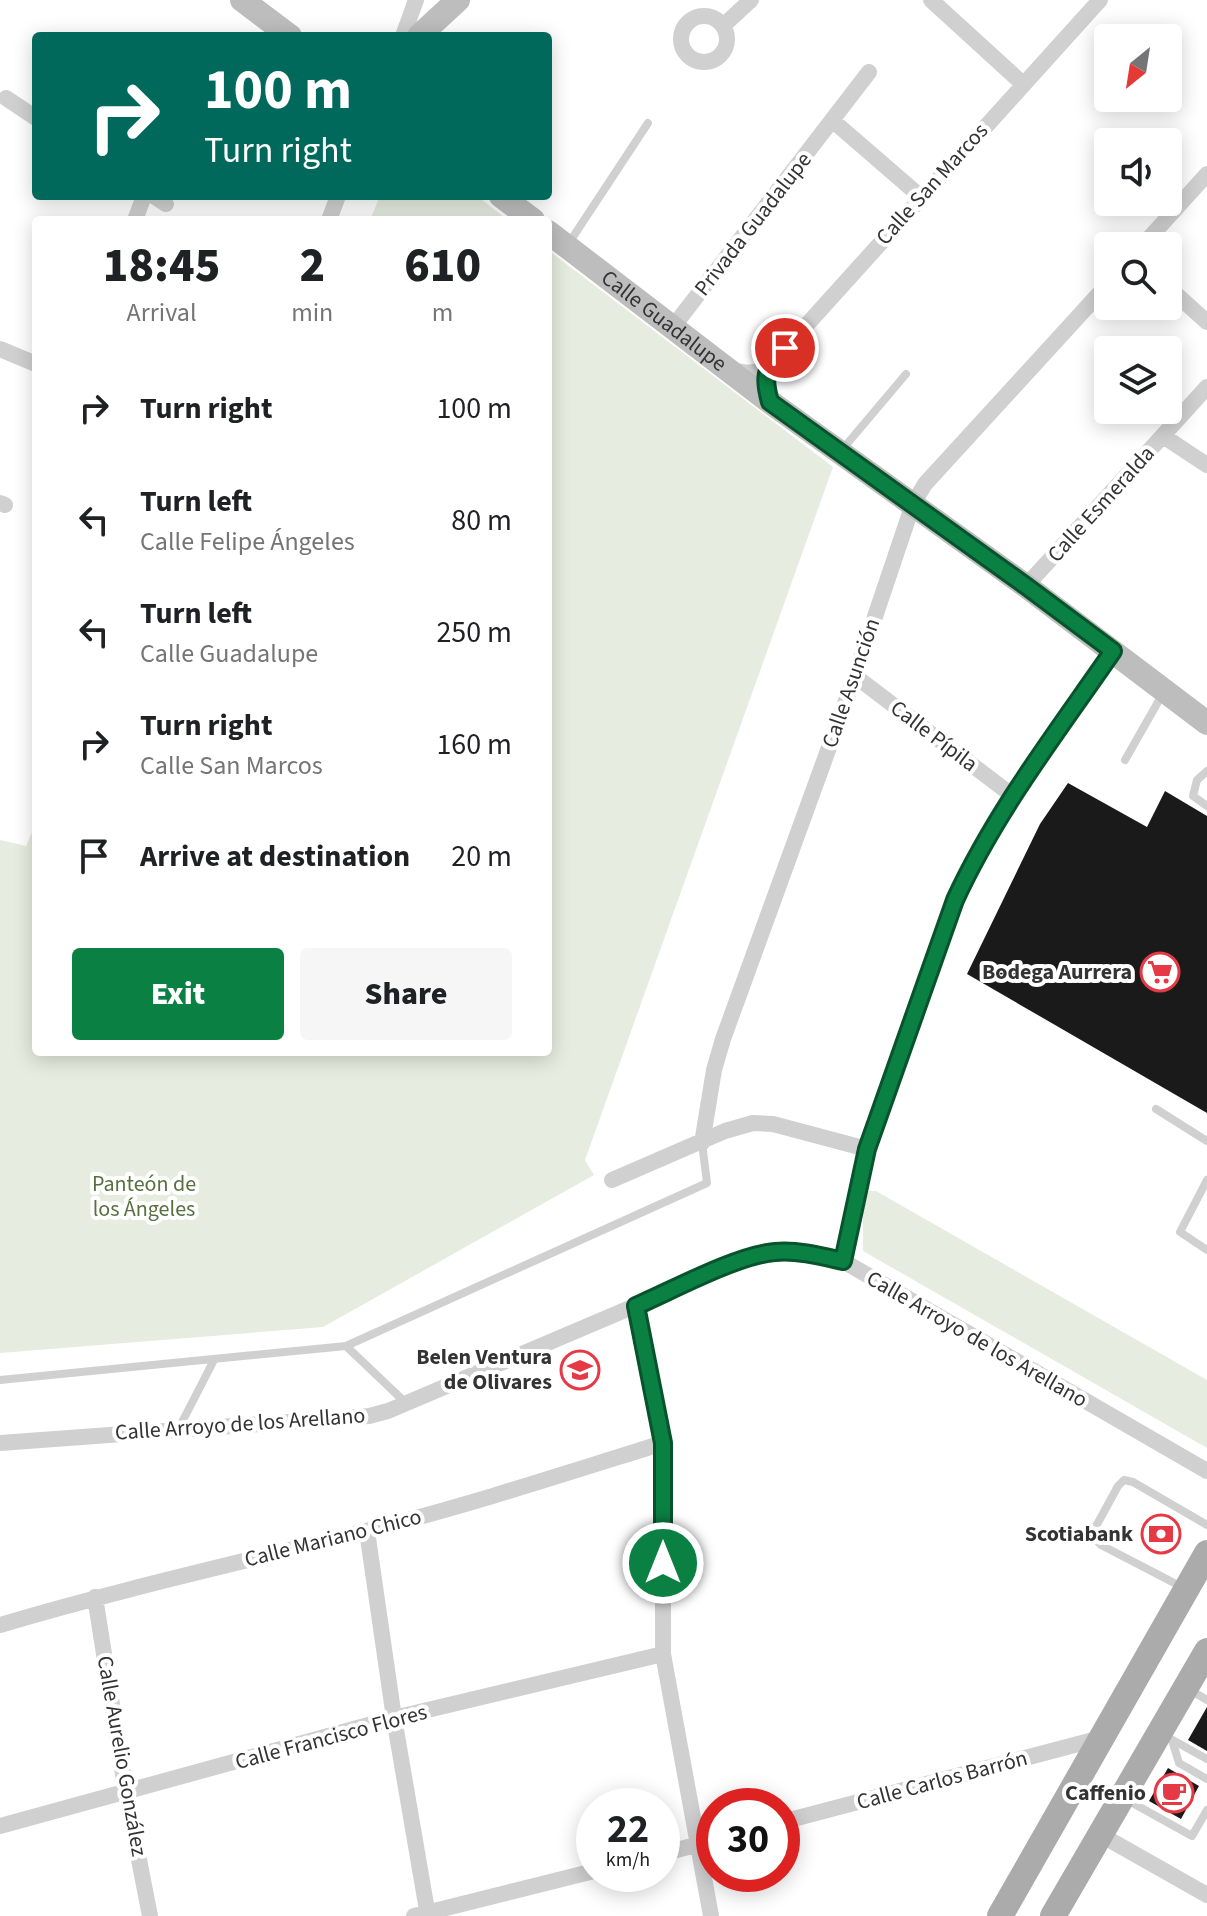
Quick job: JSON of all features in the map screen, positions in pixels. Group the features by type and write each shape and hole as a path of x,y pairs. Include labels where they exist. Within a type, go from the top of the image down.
{"main road":[{"path":"1000,1916 1207,1553"},
{"path":"1053,1916 1123,1798 1197,1694 1207,1651"}],"street":[{"path":"242,0 285,32"},
{"path":"404,32 416,0"},
{"path":"423,32 458,0"},
{"path":"723,26 751,0"},
{"path":"931,0 1023,84"},
{"name":"Calle San Marcos","path":"766,370 1100,0"},
{"name":"Privada Guadalupe","path":"673,327 869,72"},
{"path":"6,98 32,115"},
{"path":"832,120 921,197"},
{"path":"1155,232 1207,174"},
{"path":"506,200 528,216"},
{"name":"Calle Guadalupe","path":"558,239 770,402 1205,718"},
{"name":"Calle Asunción","path":"702,1143 714,1070 723,1039 855,676 913,504 925,484 1094,299"},
{"path":"1182,300 1207,322"},
{"path":"0,349 32,362"},
{"path":"730,370 748,373 766,370 770,402"},
{"name":"Calle Esmeralda","path":"1026,586 1207,387"},
{"path":"1163,436 1207,465"},
{"path":"843,1261 867,1149 955,900 969,869 1013,796 1113,651"},
{"name":"Calle Pípila","path":"855,676 1013,796"},
{"path":"612,1180 725,1131 753,1123 773,1124 867,1149"},
{"name":"Calle Arroyo de los Arellano","path":"0,1443 369,1416 407,1404 745,1259 772,1252 816,1255 843,1261 1207,1471"},
{"path":"636,1306 663,1443 663,1654 696,1798"},
{"name":"Calle Mariano Chico","path":"0,1625 95,1597 483,1500 663,1443"},
{"path":"367,1531 423,1915 576,1876"},
{"name":"Calle Aurelio González","path":"95,1597 126,1793 150,1916"},
{"name":"Calle Francisco Flores","path":"0,1826 394,1718 663,1654"},
{"name":"Calle Carlos Barrón","path":"800,1817 1101,1738"},
{"path":"1101,1835 1207,1895"},
{"path":"709,1892 711,1916"}],"lane":[{"path":"558,239 648,123"},
{"path":"840,452 906,374"},
{"path":"1125,760 1165,691"},
{"path":"1207,771 1197,780 1193,796 1207,806"},
{"path":"1156,1109 1207,1141"},
{"path":"0,1380 346,1346 707,1183 702,1143"},
{"path":"1207,1180 1180,1232 1207,1250"},
{"path":"346,1346 407,1404"},
{"path":"179,1428 214,1360"},
{"path":"1186,1589 1101,1545 1093,1537 1094,1530 1124,1480 1133,1482 1207,1525"},
{"path":"1166,1736 1207,1759"},
{"path":"1166,1736 1179,1763 1207,1779"},
{"path":"1123,1798 1192,1836 1207,1810"}],"green space":[{"path":"378,200 482,200 503,216 372,216"},
{"name":"Panteón de los Ángeles","path":"552,253 833,467 585,1160 594,1175 323,1327 0,1353 0,840 26,846 32,832 32,1056 552,1056"},
{"path":"866,1191 876,1191 1207,1380 1207,1448 863,1251"}],"building":[{"path":"1068,783 1147,827 1165,791 1207,816 1207,1113 967,974 1040,824"},
{"path":"1207,1707 1207,1751 1188,1740"},
{"name":"Caffenio","path":"1168,1768 1199,1786 1181,1819 1149,1801"}],"place":[{"name":"Bodega Aurrera","path":"1160,972"},
{"name":"Belen Ventura de Olivares","path":"580,1370"},
{"name":"Scotiabank","path":"1161,1534"},
{"name":"Caffenio","path":"1174,1793"}],"route":[{"path":"663,1563 663,1443 636,1306 745,1259 772,1252 789,1251 843,1261 867,1149 955,900 969,869 1013,796 1113,651 770,402 766,370 785,348"}]}
